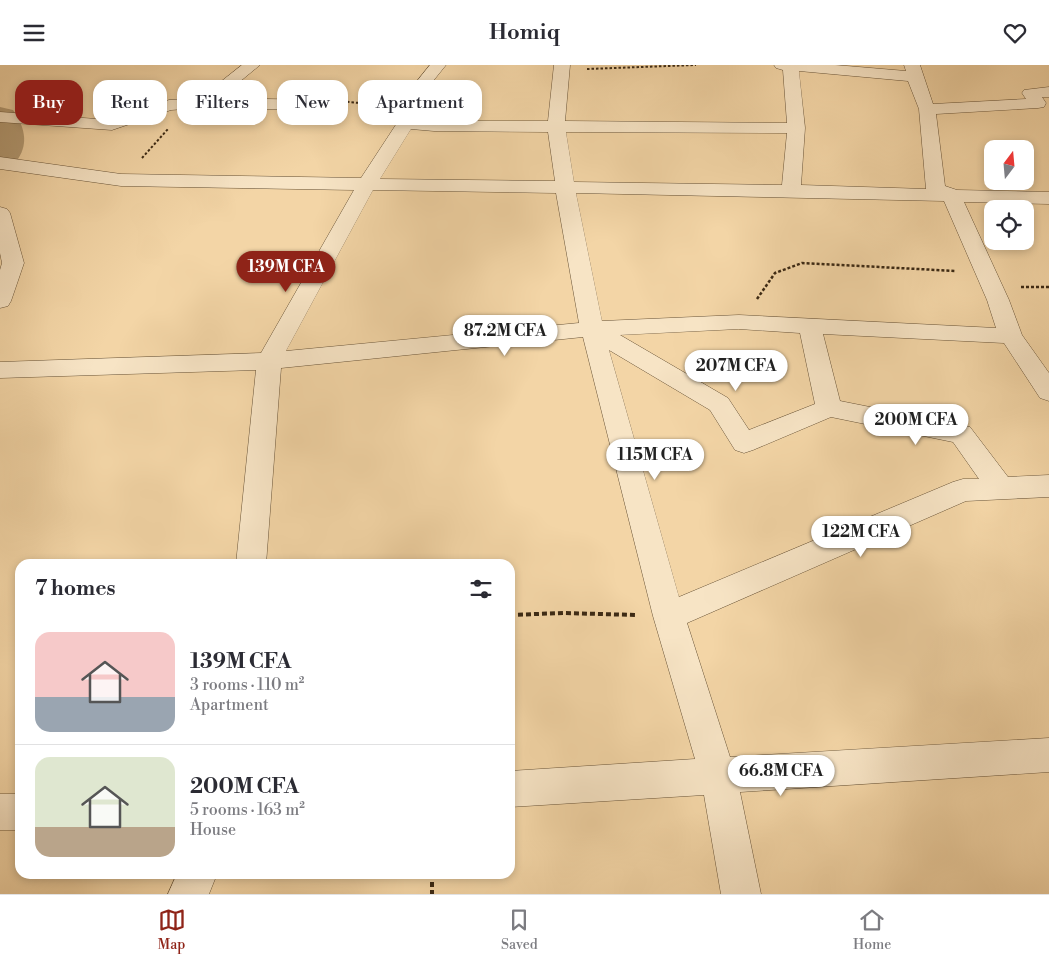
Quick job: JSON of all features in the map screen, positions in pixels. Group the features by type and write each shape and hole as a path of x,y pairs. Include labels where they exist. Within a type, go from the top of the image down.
{"street":[{"path":"230,80 252,65"},
{"path":"428,80 438,65"},
{"path":"791,191 796,128 789,65 914,71 927,109 936,189 951,194 986,272 1011,335 1049,391"},
{"path":"562,67 556,125 565,187 592,329 669,616 718,775 741,894"},
{"path":"927,109 1038,103 1030,93 1049,92"},
{"path":"0,117 112,125 169,105 177,104"},
{"path":"251,559 269,361 400,125"},
{"path":"431,125 556,125 709,129 796,128"},
{"path":"0,163 121,180 951,194 1049,198"},
{"path":"0,213 13,263 0,301"},
{"path":"0,370 269,361 592,329 740,322 1011,335"},
{"path":"810,326 829,408"},
{"path":"592,329 719,404 744,443 829,408 961,434 1001,488"},
{"path":"669,616 963,490 1049,486"},
{"path":"515,789 1049,755"},
{"path":"0,812 15,812"},
{"path":"188,894 196,879"}],"path":[{"path":"562,67 628,68 696,65"},
{"path":"121,180 177,123"},
{"path":"740,322 776,273 802,263 986,272"},
{"path":"515,615 563,613 669,616"},
{"path":"432,879 432,894"}],"waterway":[{"path":"0,118 5,127 4,151"}]}
